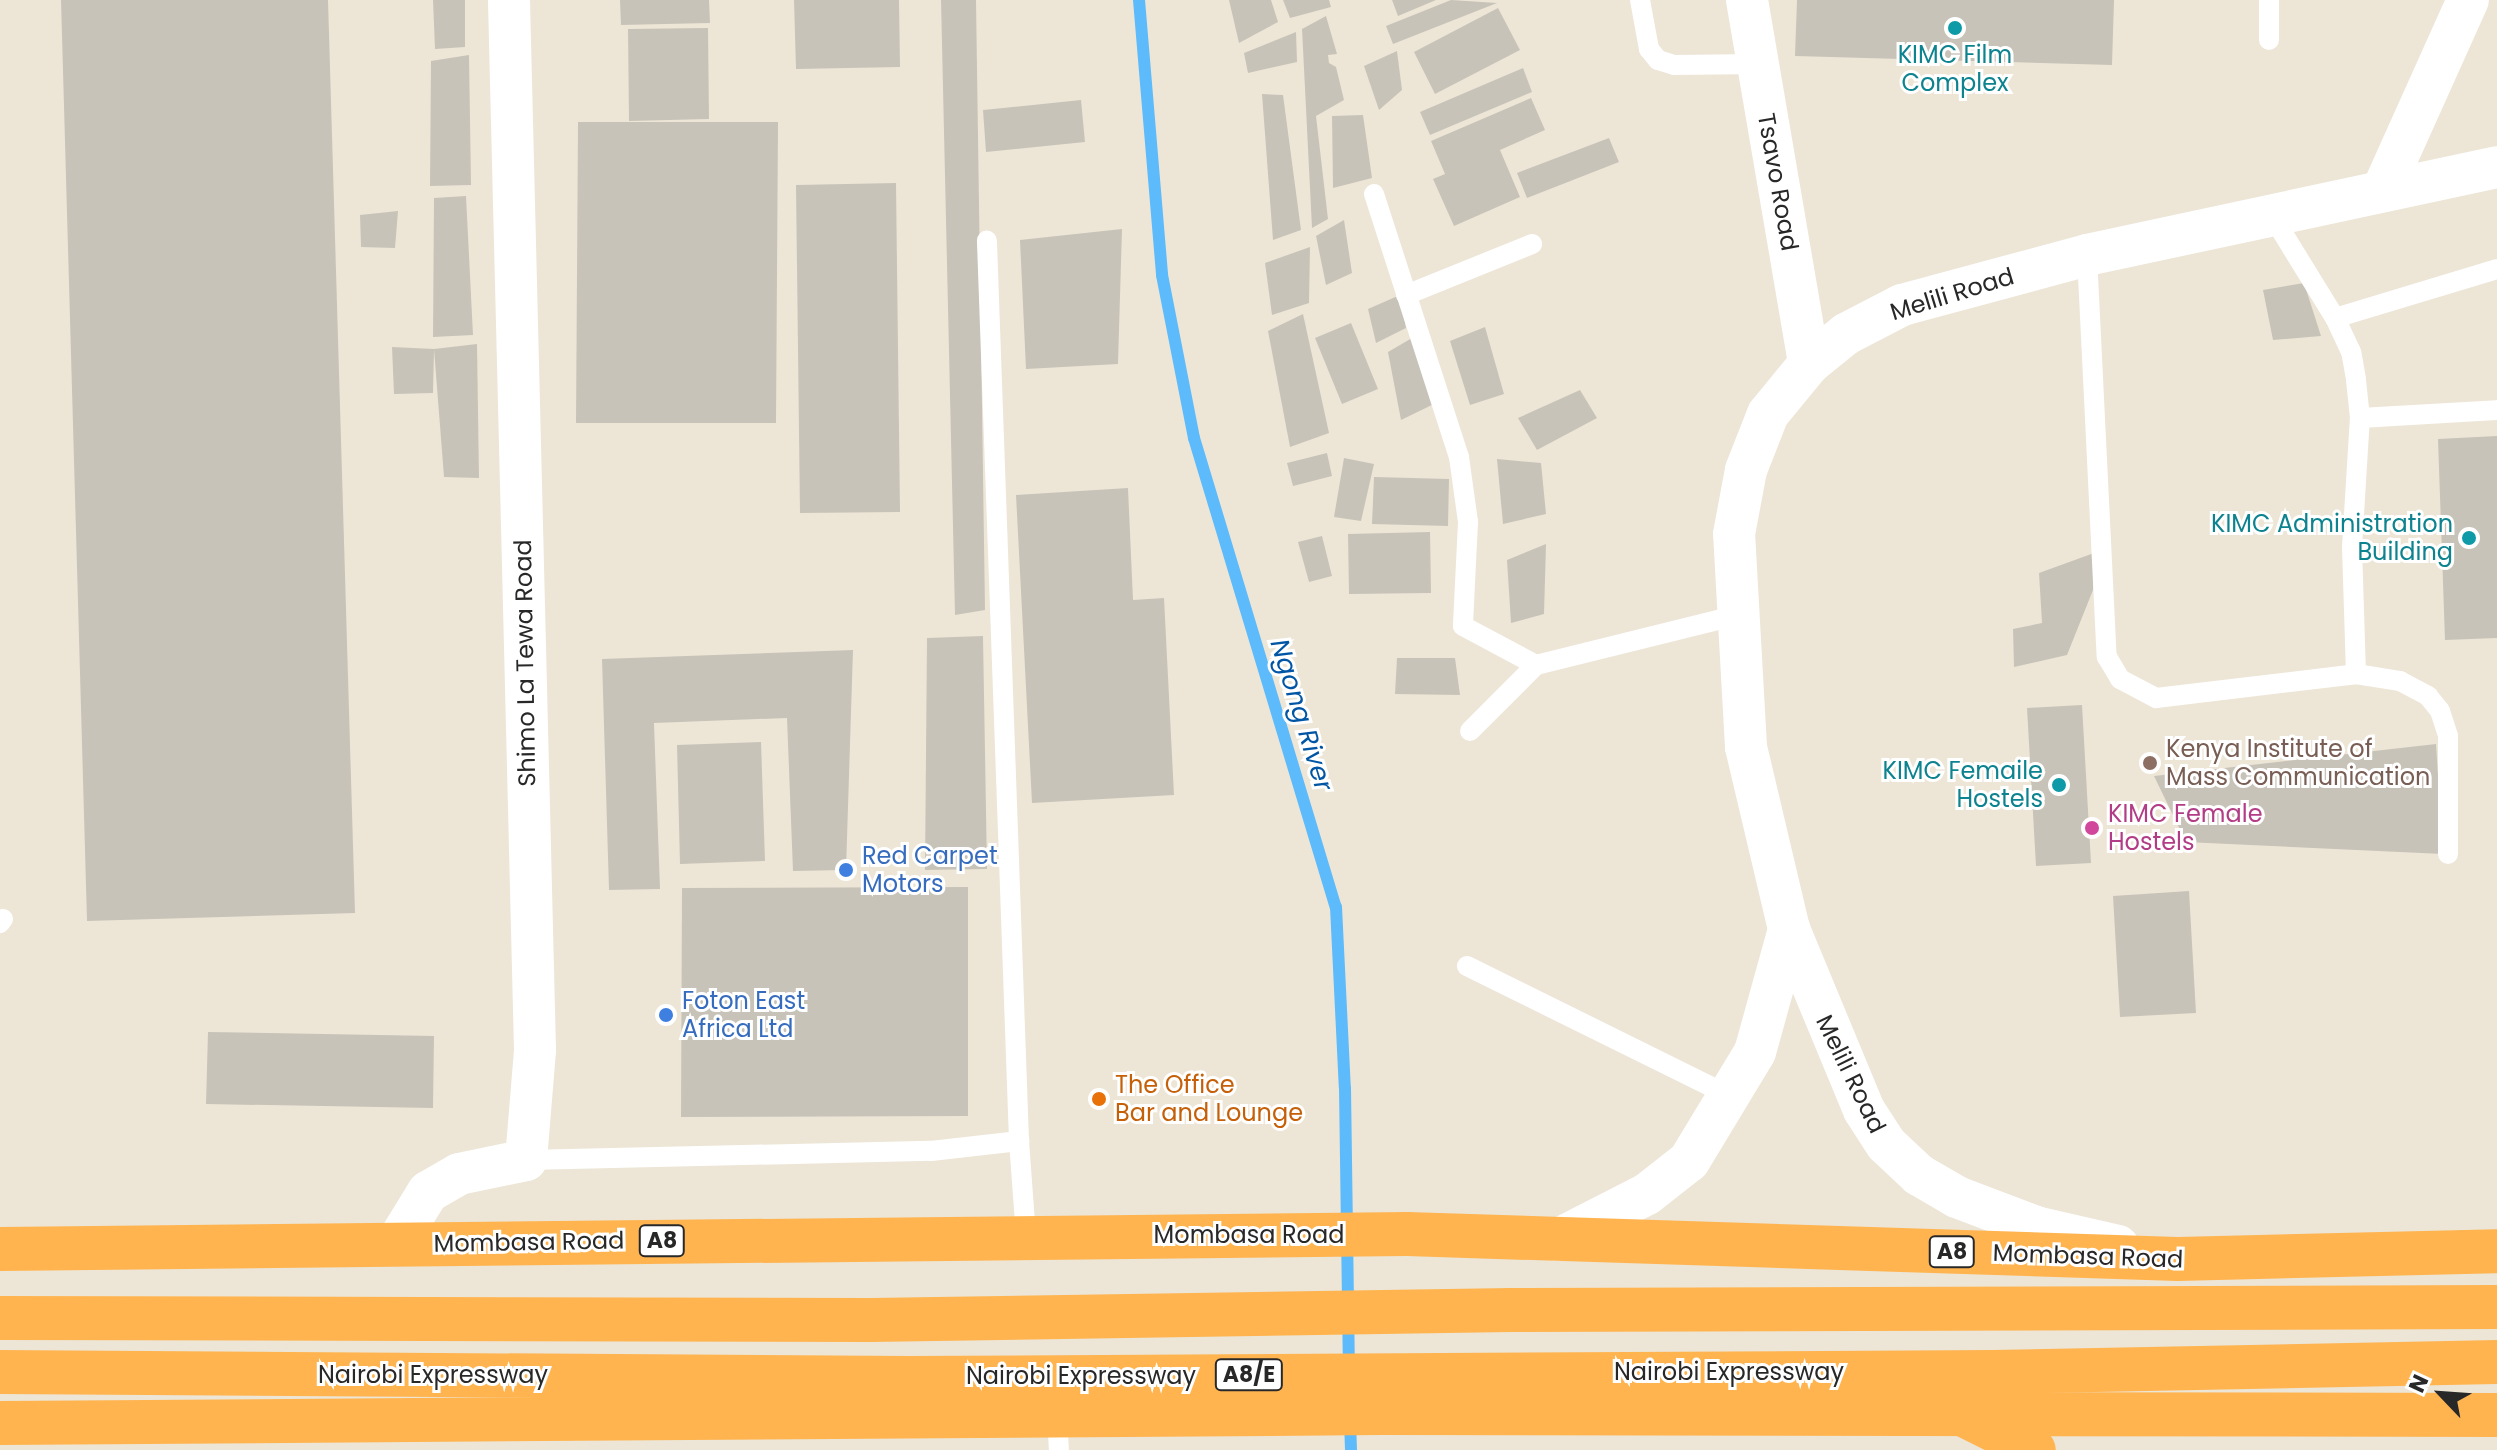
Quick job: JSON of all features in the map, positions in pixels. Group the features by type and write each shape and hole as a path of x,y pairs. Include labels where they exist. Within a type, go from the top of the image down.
{"highway":[{"name":"Mombasa Road","path":"0,1249 1407,1234 2178,1259 2497,1251"},
{"path":"0,1318 871,1320 1526,1310 2497,1307"},
{"name":"Nairobi Expressway","path":"0,1372 908,1378 1992,1372 2497,1362"},
{"path":"1958,1412 2034,1450"},
{"path":"0,1423 1058,1432 1321,1414 1382,1413 2497,1415"}],"street":[{"name":"Shimo La Tewa Road","path":"509,0 535,1050 526,1160"},
{"name":"Tsavo Road","path":"1747,0 1809,364"},
{"path":"2383,189 2468,0"},
{"name":"Melili Road","path":"2178,1259 2036,1227 1957,1197 1919,1175 1886,1144 1864,1110 1789,929 1746,747 1734,534 1746,470 1768,414 1809,364 1846,334 1902,305 2087,255 2383,189 2497,167"},
{"name":"Melili Road","path":"1557,1240 1647,1194 1689,1161 1732,1097 1755,1052 1789,929"},
{"path":"396,1244 428,1192 459,1174 526,1160"}],"lane":[{"path":"1640,0 1649,49 1658,60 1674,65 1758,64"},
{"path":"2269,0 2269,40"},
{"path":"1374,194 1459,457 1468,522 1463,626 1536,665"},
{"path":"2271,214 2335,318 2351,352 2360,418 2352,547 2356,674"},
{"path":"987,241 1019,1141 1026,1236"},
{"path":"1406,295 1532,244"},
{"path":"2087,255 2107,657 2120,679 2156,698 2356,674 2400,681 2428,696 2440,711 2448,736 2448,854"},
{"path":"2335,318 2497,269"},
{"path":"2360,418 2497,410"},
{"path":"1470,731 1536,665 1738,615"},
{"path":"1467,966 1732,1097"},
{"path":"526,1160 931,1151 1019,1141"}],"building":[{"path":"61,0 328,0 355,913 87,921"},
{"path":"433,0 465,0 465,47 435,49"},
{"path":"620,0 709,0 710,23 621,25"},
{"path":"794,0 899,0 900,67 796,69"},
{"path":"941,0 976,0 985,610 955,615"},
{"path":"1229,0 1271,0 1278,22 1239,43"},
{"path":"1283,0 1329,0 1331,7 1290,18"},
{"path":"1392,0 1436,0 1398,16"},
{"path":"1451,0 1497,3 1393,44 1386,26"},
{"name":"KIMC Film Complex","path":"1797,0 2114,0 2112,65 1795,56"},
{"path":"1498,8 1520,50 1435,94 1414,52"},
{"path":"1326,16 1337,54 1328,55 1329,63 1336,67 1344,100 1316,116 1328,219 1312,228 1302,29"},
{"path":"708,28 709,119 629,121 628,29"},
{"path":"1296,32 1297,62 1248,73 1244,53"},
{"path":"1397,51 1402,90 1379,110 1364,66"},
{"path":"469,55 471,185 430,186 431,61"},
{"path":"1523,68 1532,92 1430,135 1420,112"},
{"path":"1262,94 1283,95 1301,230 1273,240"},
{"path":"1531,98 1545,130 1500,150 1520,197 1454,226 1433,179 1445,174 1431,141"},
{"path":"1081,100 1085,142 986,152 983,110"},
{"path":"1363,115 1372,178 1333,188 1332,116"},
{"path":"578,122 778,122 776,423 576,423"},
{"path":"1609,138 1619,162 1527,198 1517,173"},
{"path":"896,183 900,512 800,513 796,185"},
{"path":"466,196 473,335 433,337 434,198"},
{"path":"398,211 395,248 361,247 360,215"},
{"path":"1344,220 1352,273 1326,285 1316,236"},
{"path":"1122,229 1118,364 1026,369 1020,240"},
{"path":"1310,247 1309,303 1272,315 1265,263"},
{"path":"2304,283 2321,336 2273,340 2263,290"},
{"path":"1400,295 1406,328 1376,343 1368,309"},
{"path":"1303,314 1329,433 1290,447 1268,331"},
{"path":"1351,323 1378,389 1342,404 1315,338"},
{"path":"1485,327 1504,394 1470,405 1450,341"},
{"path":"1412,338 1438,402 1401,420 1388,352"},
{"path":"477,344 479,478 444,477 434,349"},
{"path":"392,347 434,349 433,393 394,394"},
{"path":"1580,390 1597,418 1537,450 1518,418"},
{"name":"KIMC Administration Building","path":"2497,436 2497,638 2445,640 2438,439"},
{"path":"1327,453 1332,476 1293,486 1287,463"},
{"path":"1344,458 1374,464 1361,521 1334,517"},
{"path":"1497,459 1541,463 1546,514 1503,524"},
{"path":"1374,477 1449,479 1448,526 1372,524"},
{"path":"1128,488 1133,600 1164,598 1174,795 1032,803 1016,495"},
{"path":"1430,532 1431,593 1349,594 1348,534"},
{"path":"1322,536 1332,576 1309,582 1298,542"},
{"path":"1546,544 1544,614 1511,623 1507,560"},
{"path":"2094,553 2093,590 2067,655 2014,667 2013,629 2042,623 2039,573"},
{"path":"983,636 987,869 925,870 927,638"},
{"path":"853,650 846,870 793,871 787,718 654,723 660,889 609,890 602,659"},
{"path":"1397,658 1455,658 1460,695 1395,694"},
{"name":"KIMC Femaile Hostels","path":"2082,705 2091,863 2036,866 2027,708"},
{"path":"761,742 765,861 680,864 677,745"},
{"name":"Kenya Institute of Mass Communication","path":"2436,744 2443,854 2186,842 2154,776"},
{"path":"968,887 968,1116 681,1117 682,888"},
{"path":"2189,891 2196,1013 2120,1017 2113,896"},
{"path":"208,1032 434,1036 433,1108 206,1104"}],"waterway":[{"name":"Ngong River","path":"1139,0 1162,275 1194,438 1336,907 1345,1088 1349,1367"},
{"name":"Ngong River","path":"1350,1421 1351,1450"}],"place":[{"name":"KIMC Film Complex","path":"1955,28"},
{"name":"KIMC Administration Building","path":"2469,538"},
{"name":"Kenya Institute of Mass Communication","path":"2150,763"},
{"name":"KIMC Femaile Hostels","path":"2059,785"},
{"name":"KIMC Female Hostels","path":"2092,828"},
{"name":"Red Carpet Motors","path":"846,870"},
{"name":"Foton East Africa Ltd","path":"666,1015"},
{"name":"The Office Bar and Lounge","path":"1099,1099"}]}
